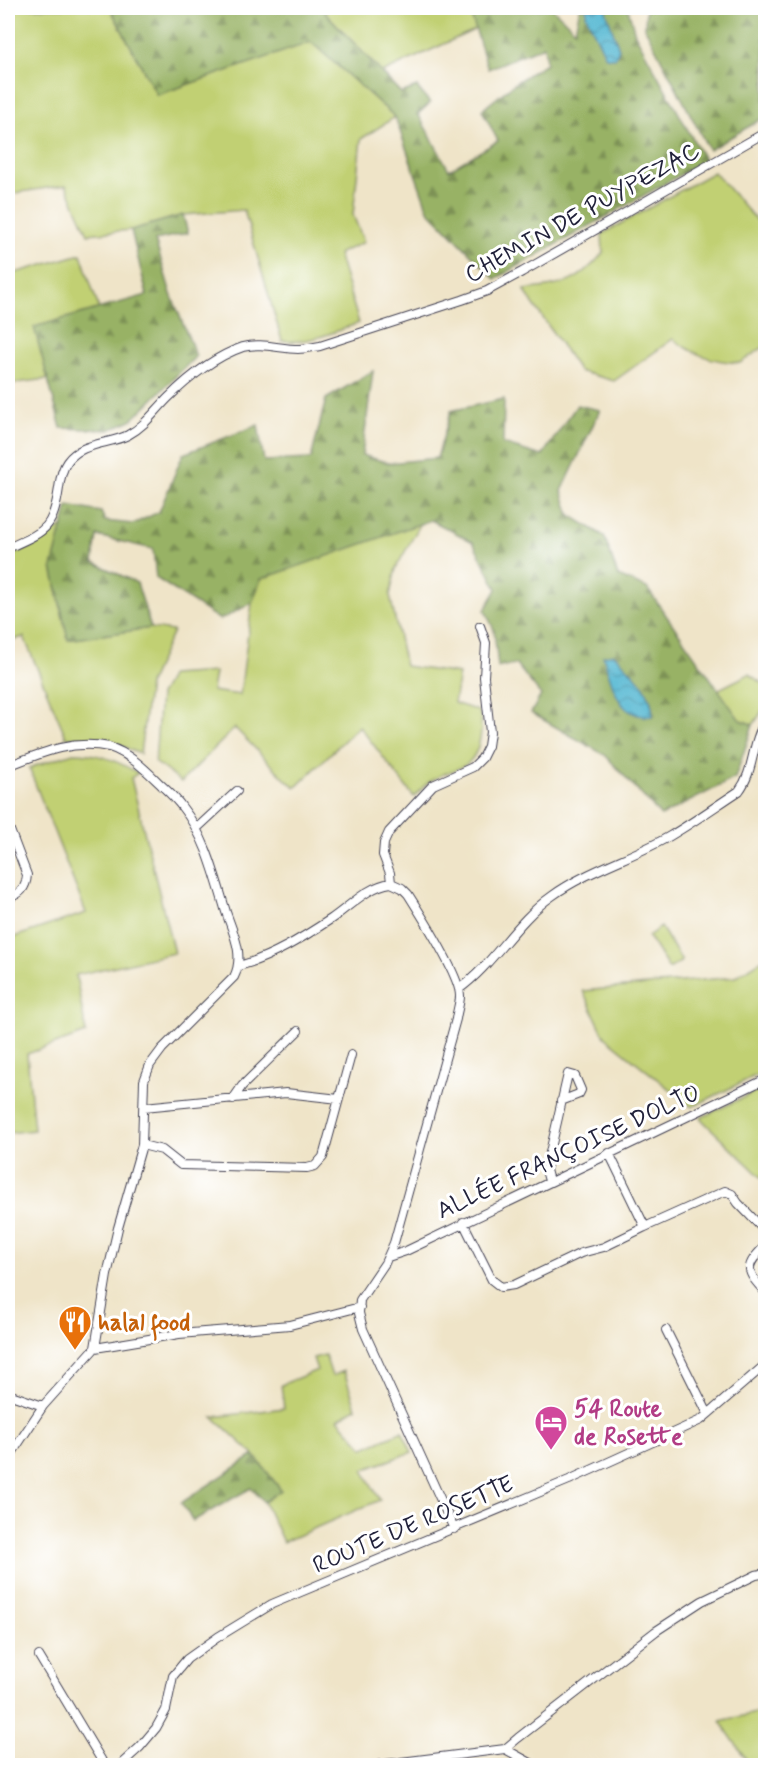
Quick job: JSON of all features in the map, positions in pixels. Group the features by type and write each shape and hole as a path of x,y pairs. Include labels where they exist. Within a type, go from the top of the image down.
{"street":[{"name":"CHEMIN DE PUYPEZAC","path":"8,548 37,534 51,522 58,504 60,478 66,463 78,451 92,444 128,435 143,425 183,384 234,350 259,345 298,349 320,346 487,291 765,132"},
{"path":"391,883 383,855 384,843 389,832 433,785 473,767 482,758 488,746 490,732 484,677 486,643 480,626"},
{"path":"459,989 469,982 513,931 551,896 573,882 670,836 739,791 745,782 756,740 765,721"},
{"path":"8,766 59,747 86,744 111,748 142,766 182,807 196,829 214,870 238,948 240,966 234,977 162,1049 150,1065 144,1081 142,1145 107,1275 95,1348 43,1407 8,1460"},
{"path":"196,829 237,791"},
{"path":"8,825 27,875 27,884 23,891 8,898"},
{"path":"240,966 278,951 332,918 376,887 391,883 402,888 419,910 452,970 459,989 459,1003 446,1059 388,1257 360,1300 359,1313 363,1329 454,1529"},
{"path":"233,1099 242,1086 298,1031"},
{"path":"142,1145 162,1149 182,1166 307,1168 315,1166 323,1157 351,1055"},
{"name":"ALLÉE FRANÇOISE DOLTO","path":"388,1257 406,1251 765,1079"},
{"path":"144,1107 286,1093 339,1099"},
{"path":"549,1181 546,1170 561,1101"},
{"path":"609,1153 645,1227"},
{"path":"463,1222 492,1280 496,1285 505,1287 581,1253 604,1247 725,1191 732,1194 765,1232"},
{"path":"765,1245 751,1260 749,1269 754,1281 765,1293"},
{"path":"95,1348 179,1334 290,1325 360,1307"},
{"path":"666,1330 708,1414"},
{"name":"ROUTE DE ROSETTE","path":"119,1766 156,1728 166,1710 173,1676 187,1659 212,1641 272,1605 570,1480 701,1420 765,1364"},
{"path":"8,1394 43,1407"},
{"path":"369,1766 505,1749 656,1631 702,1601 756,1575 765,1573"},
{"path":"39,1656 105,1766"},
{"path":"505,1749 536,1766"}],"green space":[{"path":"8,8 110,8 157,95 311,42 395,117 361,139 353,215 364,242 338,254 359,323 312,339 282,341 244,210 183,215 131,230 88,234 66,185 8,194"},
{"path":"110,8 321,8 401,93 417,87 430,103 418,114 449,170 498,141 482,110 515,83 546,63 544,46 488,69 470,12 471,8 552,8 575,30 580,8 628,8 635,34 705,161 495,279 428,210 395,117 311,42 157,95"},
{"path":"321,8 471,8 470,12 476,29 382,73"},
{"path":"646,8 765,8 765,117 709,150 645,28"},
{"path":"714,172 765,230 765,346 740,363 705,357 673,339 614,381 579,371 524,290 559,285 577,277 603,253 602,234"},
{"path":"183,215 188,233 155,240 171,294 196,356 133,419 110,430 61,428 34,327 147,295 131,230"},
{"path":"81,254 99,309 35,327 48,379 8,384 8,275"},
{"path":"373,371 362,455 389,463 437,458 451,411 504,399 503,444 542,456 577,405 600,410 562,491 570,515 604,536 618,576 647,588 739,719 753,725 735,778 661,816 605,755 531,713 541,695 516,664 498,667 494,630 485,610 497,589 473,542 431,520 261,579 252,603 220,620 156,578 153,549 97,536 93,562 137,583 151,628 68,640 52,567 68,506 101,512 105,521 133,524 159,512 183,454 258,425 264,461 311,459 326,399"},
{"path":"421,523 396,568 390,595 405,666 459,674 454,703 479,711 481,718 480,739 473,758 462,767 431,781 414,797 359,726 296,787 288,782 235,728 181,782 155,762 160,695 171,675 215,672 212,691 240,695 252,603 261,579"},
{"path":"63,526 52,567 68,640 151,628 173,631 149,684 140,754 104,738 66,737 24,637 8,641 8,557 33,546"},
{"path":"749,674 765,685 765,707 753,725 739,719 717,690"},
{"path":"73,753 107,758 138,773 131,778 174,953 76,975 86,1033 27,1054 34,1130 8,1133 8,939 86,913 29,768"},
{"path":"661,927 682,961 669,969 648,936"},
{"path":"765,958 765,1071 692,1107 605,1037 583,991 735,977"},
{"path":"765,1087 765,1181 700,1118"},
{"path":"325,1355 332,1376 344,1371 356,1408 338,1419 364,1448 402,1431 412,1452 363,1470 380,1500 283,1542 264,1502 281,1490 254,1455 213,1417 284,1408 281,1385 317,1370 313,1358"},
{"path":"254,1455 281,1490 264,1502 251,1488 193,1521 181,1503"},
{"path":"765,1711 765,1765 750,1765 720,1721"}],"water":[{"path":"587,8 605,8 619,49 615,58 606,57 586,15"},
{"path":"614,654 645,689 652,706 653,716 631,712 618,698 603,656"}],"place":[{"name":"halal food","path":"75,1351"},
{"name":"54 Route de Rosette","path":"551,1451"}]}
